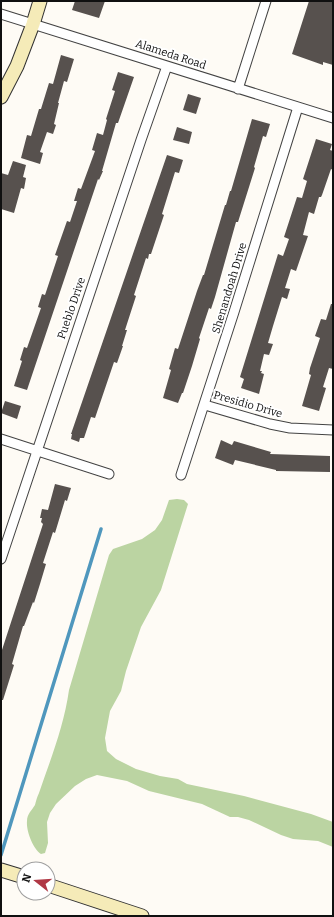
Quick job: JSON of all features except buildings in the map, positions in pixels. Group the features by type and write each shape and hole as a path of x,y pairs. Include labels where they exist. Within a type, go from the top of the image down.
{"street":[{"path":"1,96 17,66 40,1"},
{"path":"238,89 266,1"},
{"name":"Alameda Road","path":"1,14 333,118"},
{"name":"Pueblo Drive","path":"1,559 36,450 167,66"},
{"name":"Shenandoah Drive","path":"181,475 298,107"},
{"name":"Presidio Drive","path":"204,404 270,424 290,428 333,430"},
{"path":"1,439 109,474"},
{"path":"3,871 16,875"},
{"path":"56,888 142,916"}],"green space":[{"path":"169,500 184,500 188,504 161,590 141,627 121,691 110,711 105,738 107,751 116,759 136,769 160,776 178,779 187,784 244,796 311,814 333,822 333,847 318,841 293,839 249,820 238,817 230,817 202,804 149,791 127,781 97,775 86,779 75,786 56,804 50,813 47,822 48,843 45,853 41,854 35,848 28,830 27,819 35,805 57,742 69,690 109,555 113,549 142,539 155,530 162,520"}],"waterway":[{"path":"1,855 101,529"}]}
